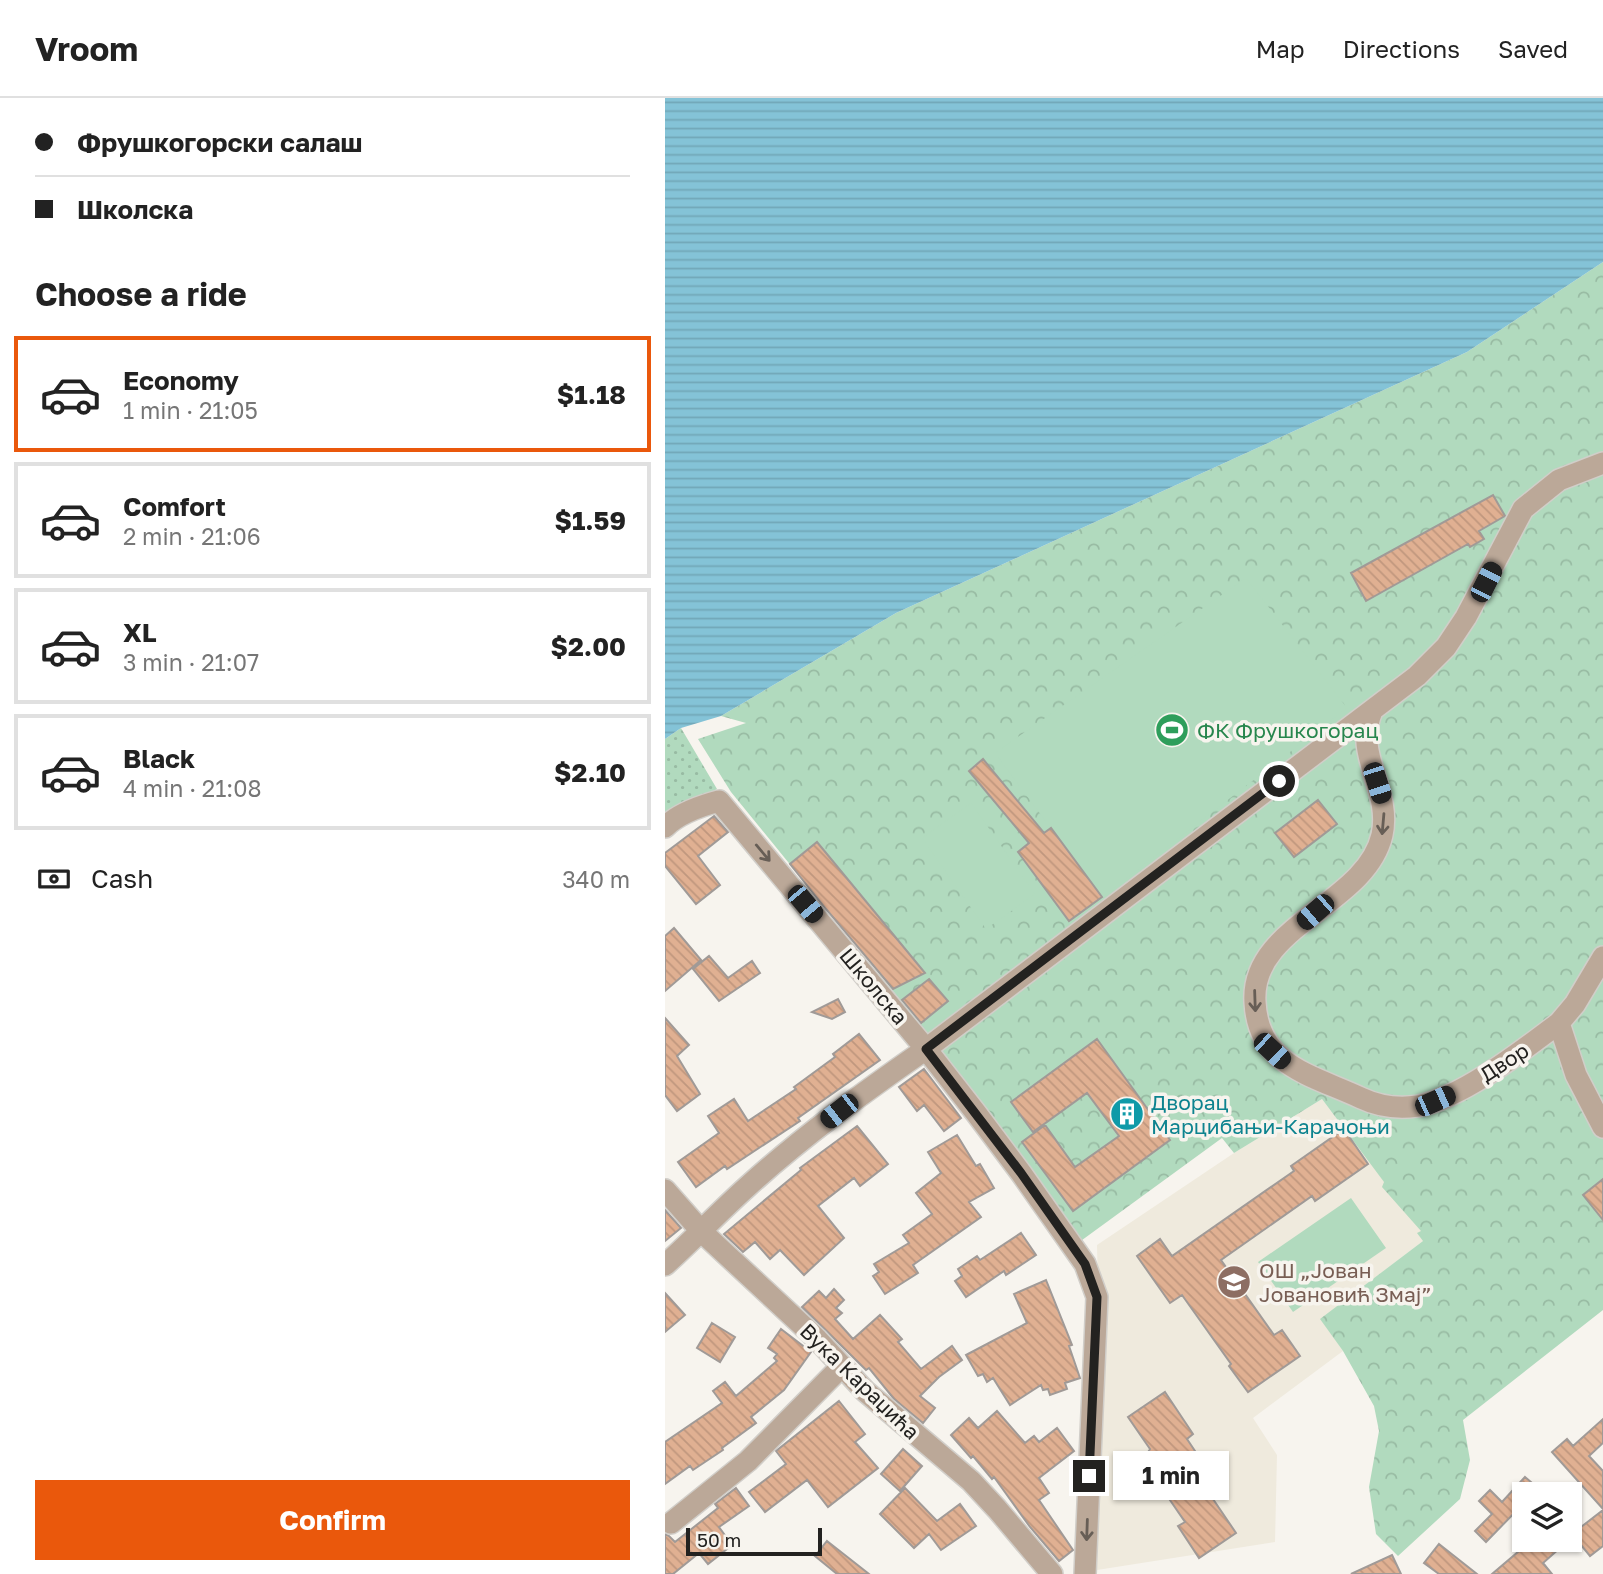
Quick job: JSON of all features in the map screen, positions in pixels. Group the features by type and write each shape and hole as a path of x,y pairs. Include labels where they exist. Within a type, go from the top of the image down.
{"street":[{"path":"665,1265 799,1142 926,1049 1417,676 1446,647 1466,617 1523,509 1559,480 1603,463"},
{"name":"Двор","path":"1372,711 1366,725 1365,741 1382,799 1384,817 1378,846 1374,857 1360,875 1338,896 1300,924 1262,966 1255,988 1256,1019 1262,1036 1272,1051 1302,1073 1366,1101 1384,1106 1419,1105 1452,1093 1522,1050 1559,1023 1575,1004 1603,957"},
{"name":"Школска","path":"665,827 702,806 719,801 926,1049 1021,1173 1085,1264 1097,1297 1086,1574"},
{"path":"1559,1023 1576,1075 1603,1127"},
{"name":"Вука Караџића","path":"665,1190 702,1232 817,1339 865,1391 971,1481 1052,1574"},
{"path":"671,1523 748,1461 841,1367"}],"shaded area":[{"name":"ОШ „Јован Јовановић Змај”","path":"1322,1099 1427,1238 1321,1319 1343,1351 1253,1418 1277,1455 1275,1542 1097,1570 1101,1416 1097,1245 1234,1153"}],"green space":[{"path":"1603,262 1603,1310 1463,1420 1470,1460 1460,1499 1398,1556 1376,1534 1369,1487 1379,1431 1374,1406 1343,1351 1320,1319 1423,1241 1417,1233 1421,1231 1382,1187 1384,1182 1322,1099 1234,1153 1222,1138 1078,1243 932,1039 731,792 698,739 746,723 721,716 896,613 1467,352"},
{"name":"ФК Фрушкогорац","path":"1246,578 1347,708 1102,897 995,753"},
{"path":"681,728 717,789 678,811 665,823 665,739"},
{"path":"971,803 1035,894 986,929 922,838"},
{"path":"1351,1198 1386,1248 1293,1312 1258,1262"}],"water":[{"path":"665,98 1603,98 1603,262 1467,352 896,613 721,716 681,728 665,739"}],"building":[{"path":"1493,495 1505,516 1479,531 1484,539 1470,547 1468,544 1366,601 1351,573"},
{"path":"983,759 1044,833 1051,828 1102,897 1069,921 1018,852 1029,843 969,771"},
{"path":"1318,800 1337,824 1294,857 1275,833"},
{"path":"714,816 728,832 698,856 720,885 696,904 665,866 665,853"},
{"path":"817,842 925,973 893,989 826,909 790,864"},
{"path":"674,928 701,960 665,991 665,936"},
{"path":"709,956 728,978 752,961 760,973 719,1001 693,969"},
{"path":"929,979 948,1001 921,1023 902,1000"},
{"path":"838,999 845,1012 832,1019 812,1012"},
{"path":"665,1018 689,1045 677,1056 700,1094 677,1111 665,1095"},
{"path":"859,1034 880,1060 798,1118 800,1121 727,1169 725,1166 696,1187 678,1162 719,1133 708,1116 734,1099 748,1121 796,1089 794,1087 835,1057 833,1054"},
{"name":"Дворац Марцибањи-Карачоњи","path":"1097,1039 1170,1140 1073,1211 1022,1142 1045,1125 1075,1167 1119,1136 1087,1093 1033,1132 1011,1102"},
{"path":"924,1069 961,1118 944,1131 924,1105 917,1111 899,1087"},
{"path":"857,1126 888,1164 860,1186 854,1178 818,1206 844,1238 804,1275 780,1250 770,1259 755,1242 743,1252 724,1234 801,1170 800,1168"},
{"path":"1344,1129 1368,1164 1315,1201 1312,1196 1221,1260 1274,1335 1282,1330 1300,1356 1248,1392 1182,1295 1170,1303 1137,1256 1160,1239 1172,1256 1294,1171 1291,1166"},
{"path":"957,1135 976,1166 980,1164 994,1188 969,1202 981,1217 913,1265 918,1273 885,1294 873,1276 879,1272 874,1264 909,1243 903,1235 932,1214 916,1193 941,1173 928,1152"},
{"path":"1603,1179 1603,1220 1583,1195"},
{"path":"665,1210 681,1228 665,1241"},
{"path":"1021,1233 1036,1255 1006,1275 1004,1271 966,1297 955,1281 962,1276 958,1269 977,1256 980,1260"},
{"path":"1046,1280 1072,1345 1069,1346 1080,1378 1065,1383 1067,1389 1050,1395 1048,1389 1043,1390 1041,1385 1010,1405 993,1378 987,1382 983,1374 978,1376 966,1355 1027,1323 1014,1294"},
{"path":"834,1289 844,1300 836,1308 842,1313 835,1319 853,1339 880,1315 902,1339 898,1342 921,1369 952,1346 962,1360 920,1396 935,1408 923,1423 894,1399 869,1368 866,1370 802,1307 819,1291 826,1298"},
{"path":"665,1293 685,1315 665,1332"},
{"path":"712,1323 735,1337 720,1362 697,1348"},
{"path":"781,1329 811,1352 784,1390 751,1417 756,1423 722,1448 723,1450 693,1470 690,1466 665,1484 665,1442 722,1403 713,1391 725,1382 736,1396 777,1361 774,1358 777,1354 768,1348"},
{"path":"1165,1392 1193,1434 1187,1439 1203,1463 1197,1467 1216,1495 1213,1499 1236,1533 1199,1558 1178,1526 1185,1522 1161,1487 1167,1482 1147,1454 1150,1449 1128,1417"},
{"path":"839,1401 865,1434 855,1442 878,1468 828,1507 807,1480 765,1512 749,1492 786,1464 776,1451"},
{"path":"997,1411 1025,1443 1034,1436 1039,1442 1057,1428 1074,1451 1039,1478 1049,1493 1039,1500 1073,1550 1059,1561 1030,1527 994,1477 992,1479 951,1435 969,1418 978,1428"},
{"path":"1603,1419 1603,1443 1589,1456 1603,1471 1603,1509 1582,1486 1582,1482 1579,1482 1552,1452 1567,1439 1573,1446"},
{"path":"903,1449 922,1466 900,1491 881,1474"},
{"path":"736,1488 749,1506 719,1527 732,1545 708,1564 699,1553 673,1574 665,1574 665,1534 675,1542 718,1508 715,1504"},
{"path":"905,1488 937,1521 960,1504 976,1526 941,1550 929,1534 914,1548 880,1514"},
{"path":"1490,1490 1502,1502 1512,1491 1512,1515 1486,1542 1475,1531 1492,1514 1479,1501"},
{"path":"1603,1510 1603,1546 1590,1556 1582,1546 1582,1526"},
{"path":"827,1541 869,1574 837,1574 815,1556"},
{"path":"1439,1544 1477,1574 1439,1574 1424,1563"},
{"path":"1518,1552 1555,1552 1543,1563 1552,1574 1492,1574"},
{"path":"1392,1555 1401,1574 1351,1574"}],"place":[{"name":"ФК Фрушкогорац","path":"1172,730"},
{"name":"Дворац Марцибањи-Карачоњи","path":"1127,1114"},
{"name":"ОШ „Јован Јовановић Змај”","path":"1234,1282"}],"route":[{"path":"1089,1476 1097,1297 1085,1264 1021,1173 926,1049 1279,781"}]}
